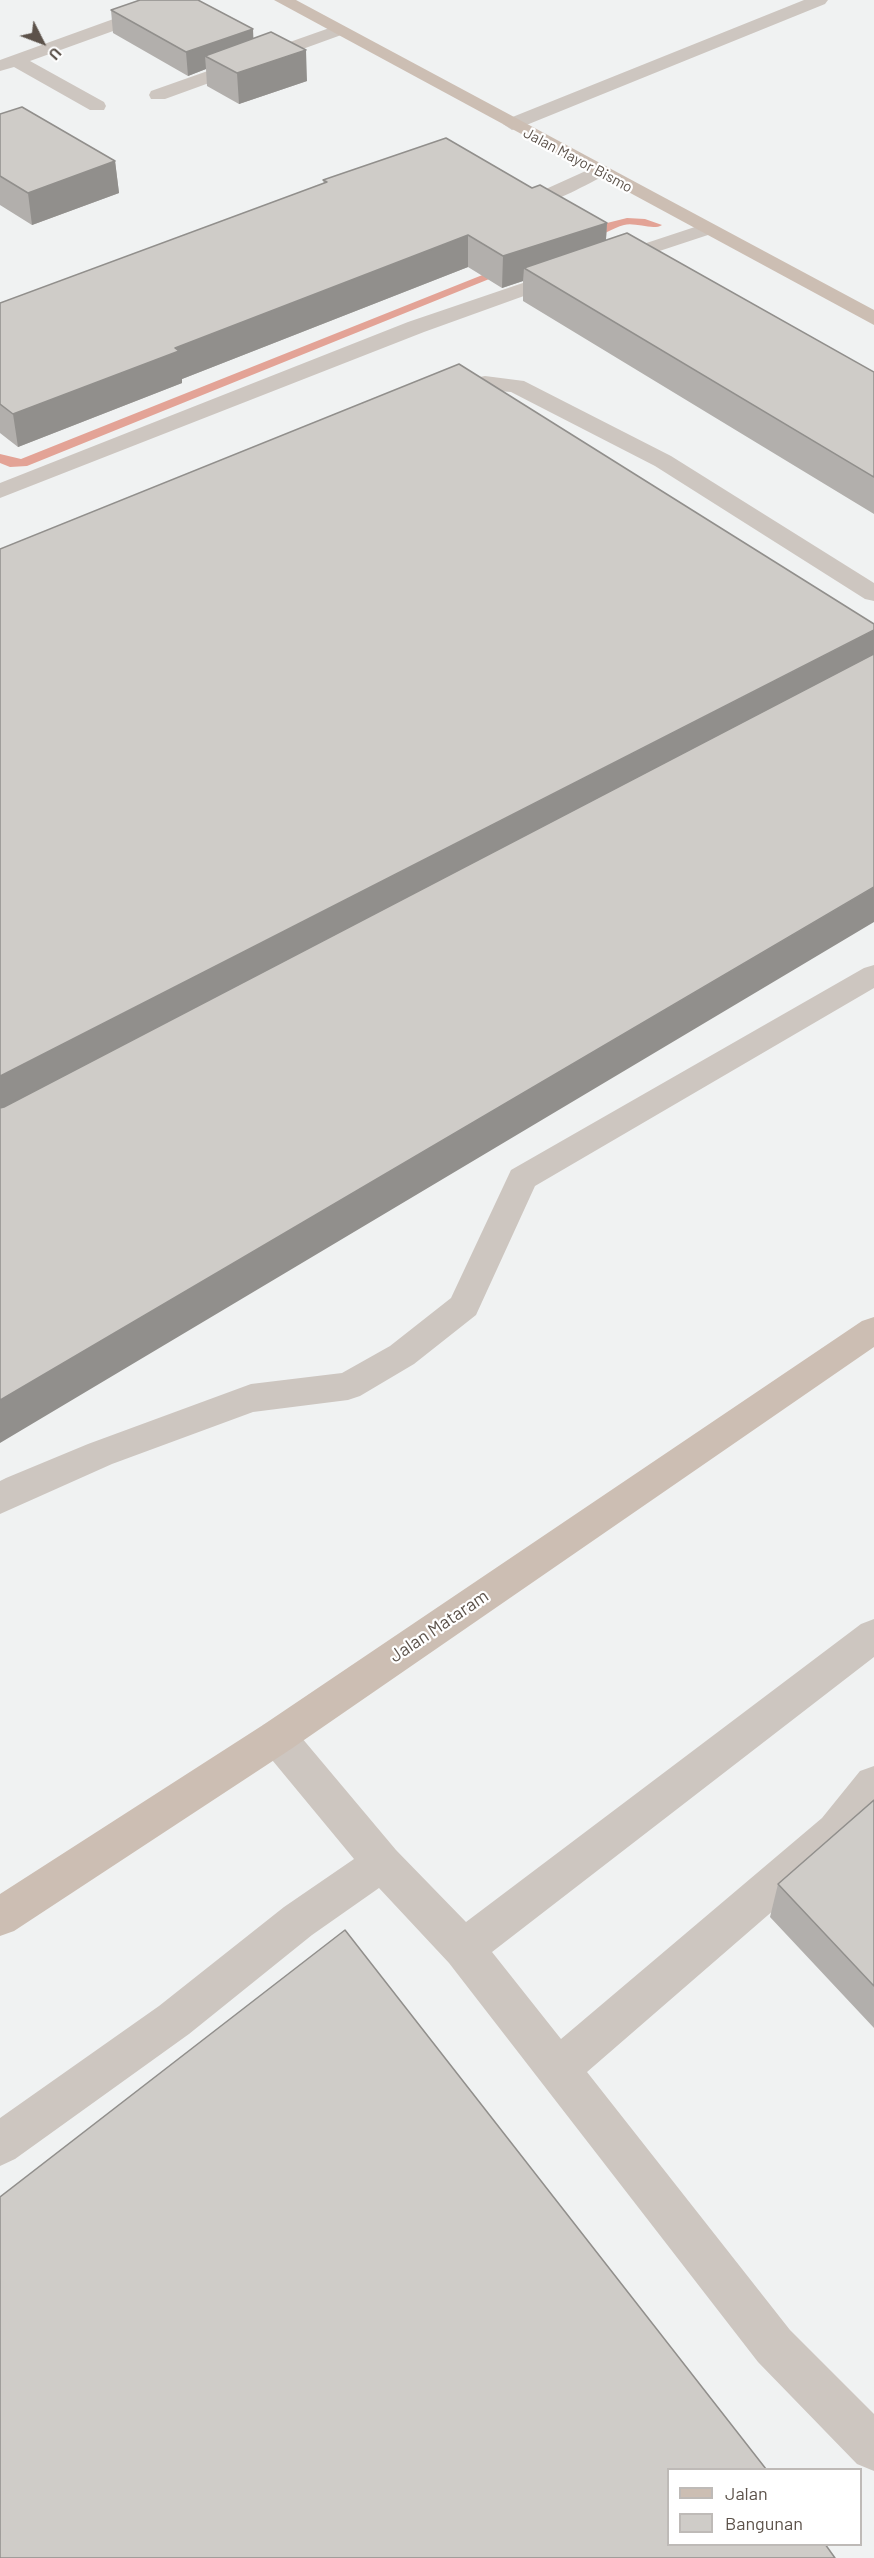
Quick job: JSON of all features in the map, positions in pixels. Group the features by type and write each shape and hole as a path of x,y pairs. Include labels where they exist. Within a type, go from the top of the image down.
{"main road":[{"name":"Jalan Mayor Bismo","path":"283,0 874,320"},
{"name":"Jalan Mataram","path":"0,1917 277,1737 874,1330"}],"street":[{"path":"8,63 182,0"},
{"path":"512,124 819,0"},
{"path":"158,95 338,30"},
{"path":"8,63 97,106"},
{"path":"495,187 514,198 540,199 599,171"},
{"path":"0,491 405,331 707,229"},
{"path":"431,397 453,388 485,383 516,386 663,461 874,594"},
{"path":"0,1499 19,1488 100,1454 250,1398 348,1386 402,1355 464,1306 522,1178 874,975"},
{"path":"464,1949 874,1635"},
{"path":"277,1737 382,1863 464,1949 774,2346 874,2447"},
{"path":"558,2069 836,1831 874,1784"},
{"path":"0,2144 174,2020 298,1922 382,1863"}],"building":[{"path":"140,0 198,0 253,29 186,52 111,10"},
{"path":"271,32 306,50 237,73 205,56"},
{"path":"22,107 115,161 28,193 0,176 0,114"},
{"path":"446,138 532,188 540,185 607,223 503,256 468,235 175,348 179,351 13,414 0,404 0,303 327,182 323,180"},
{"path":"627,233 874,372 874,477 524,268"},
{"path":"459,364 874,624 874,630 0,1076 0,549"},
{"path":"874,654 874,887 0,1400 0,1108"},
{"path":"874,1800 874,1986 778,1884"},
{"path":"345,1930 765,2468 667,2468 667,2546 826,2546 835,2558 0,2558 0,2197"}],"waterway":[{"path":"584,237 611,225 627,221 656,225"},
{"path":"0,458 10,463 23,463 505,269"}]}
